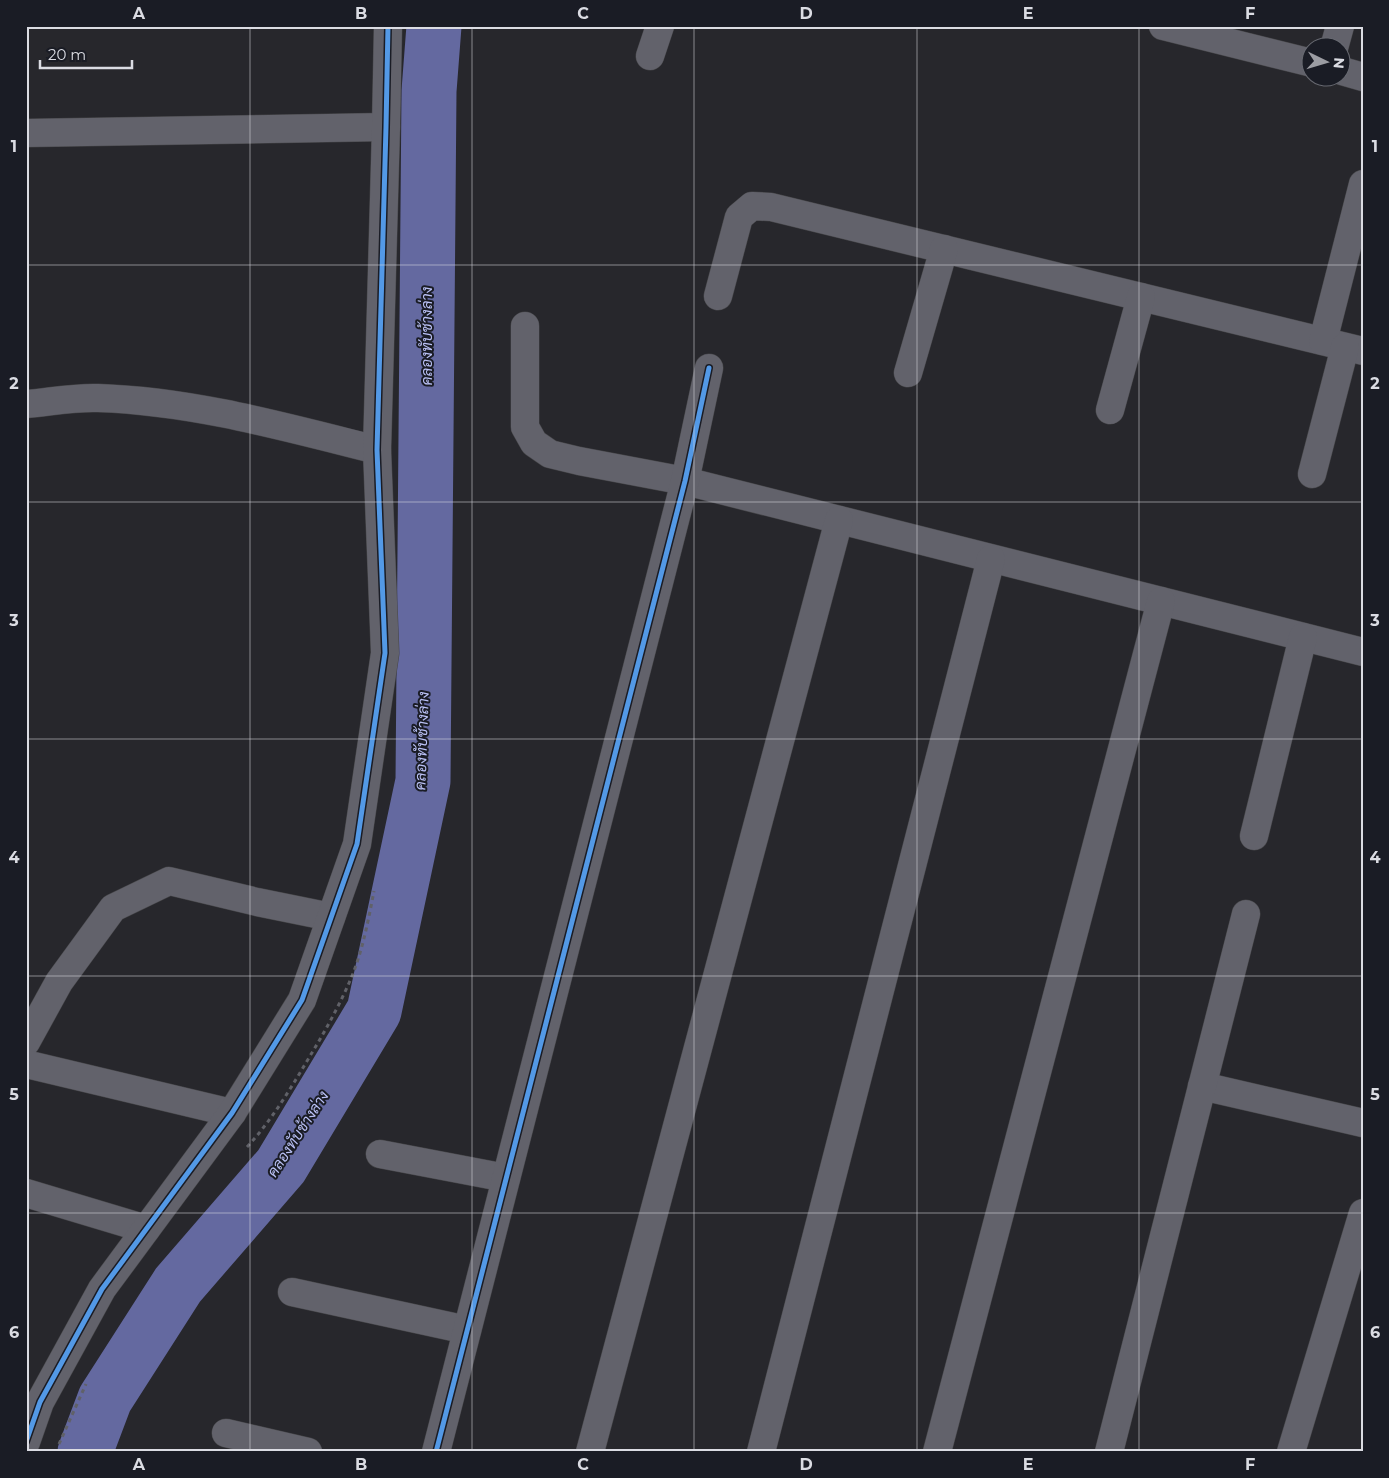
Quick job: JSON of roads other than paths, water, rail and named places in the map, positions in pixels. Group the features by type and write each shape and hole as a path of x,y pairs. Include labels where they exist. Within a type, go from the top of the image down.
{"street":[{"path":"26,1442 33,1402 102,1289 232,1113 302,1000 357,844 385,653 377,450 388,26"},
{"path":"650,56 660,26"},
{"path":"1163,26 1302,61"},
{"path":"26,133 386,127"},
{"path":"1312,474 1344,346 1363,184"},
{"path":"718,296 739,217 752,206 771,207 1344,346"},
{"path":"908,373 944,249"},
{"path":"1110,410 1141,297"},
{"path":"524,326 525,427 534,443 550,454 685,481 1363,652"},
{"path":"436,1452 685,481 709,368"},
{"path":"26,404 96,398 165,403 260,421 377,450"},
{"path":"590,1452 839,520"},
{"path":"761,1452 991,558"},
{"path":"937,1452 1161,601"},
{"path":"1254,836 1303,637"},
{"path":"26,1042 59,982 113,908 169,881 257,902 332,917"},
{"path":"1109,1452 1246,914"},
{"path":"26,1064 232,1113"},
{"path":"1202,1086 1363,1123"},
{"path":"380,1154 506,1178"},
{"path":"26,1193 146,1229"},
{"path":"1291,1452 1363,1213"},
{"path":"292,1292 467,1330"},
{"path":"226,1433 277,1449 308,1452"}],"waterway":[{"name":"คลองทับช้างล่าง","path":"85,1452 105,1399 178,1285 281,1166 374,1011 423,781 429,91 434,26"}]}
